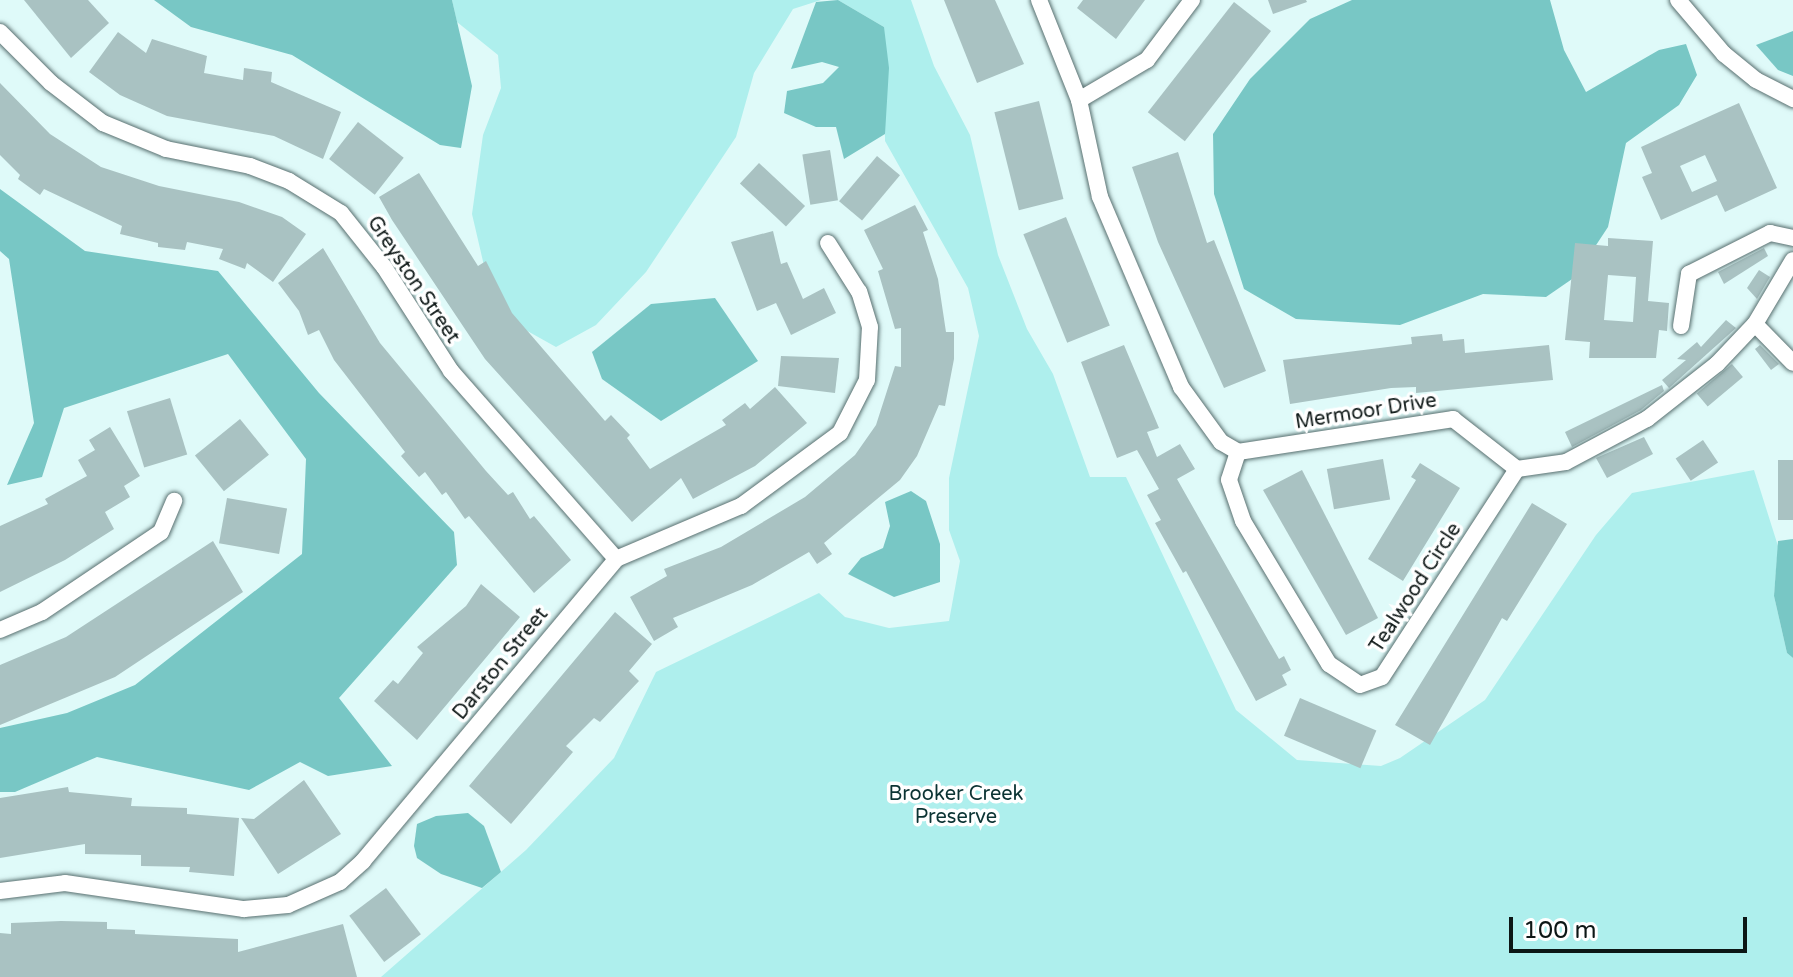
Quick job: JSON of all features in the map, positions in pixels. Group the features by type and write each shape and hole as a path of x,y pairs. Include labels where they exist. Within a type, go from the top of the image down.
{"street":[{"path":"1039,0 1079,100 1100,197 1181,387 1221,442 1238,452"},
{"path":"1079,100 1147,60 1192,0"},
{"path":"1678,0 1724,54 1756,80 1793,99"},
{"name":"Greyston Street","path":"0,32 51,83 103,123 166,149 250,166 289,181 341,213 384,267 451,371 616,559"},
{"path":"1681,326 1689,274 1770,233 1793,238"},
{"name":"Darston Street","path":"0,891 65,883 244,909 288,905 324,893 363,861 616,559 763,493 840,433 854,411 867,380 870,327 859,292 828,243"},
{"path":"1517,469 1566,462 1647,419 1717,364 1755,324 1793,260"},
{"path":"1755,324 1790,353"},
{"name":"Mermoor Drive","path":"1238,452 1453,419 1517,469"},
{"name":"Tealwood Circle","path":"1238,452 1229,480 1243,521 1329,664 1360,685 1382,677 1517,469"},
{"path":"0,630 42,612 161,532 174,501"}],"green space":[{"path":"452,0 821,0 793,9 754,73 736,137 646,272 596,325 556,347 513,323 485,270 472,214 483,135 501,88 498,55 457,22"},
{"name":"Brooker Creek Preserve","path":"838,0 911,0 934,66 970,135 998,255 1027,329 1053,374 1090,477 1126,477 1236,710 1297,760 1381,766 1400,758 1485,700 1596,535 1632,493 1754,470 1778,546 1774,596 1787,653 1793,658 1793,977 381,977 526,850 614,758 656,672 819,593 845,617 889,628 949,621 960,561 949,530 949,478 979,336 968,288 885,141 884,27"}],"shaded area":[{"path":"154,0 452,0 472,86 461,148 440,145 292,55 191,27"},
{"path":"838,0 884,27 889,68 885,134 844,159 836,127 816,127 784,113 787,91 823,83 839,67 822,62 791,69 816,2"},
{"path":"1352,0 1550,0 1564,50 1586,92 1659,50 1686,44 1697,75 1679,105 1626,143 1608,227 1575,277 1546,297 1483,294 1400,325 1296,319 1244,289 1214,194 1213,134 1250,79 1310,19"},
{"path":"1793,31 1793,76 1778,70 1756,45"},
{"path":"0,189 85,251 218,271 319,393 454,532 457,565 339,698 392,766 328,776 300,762 249,790 97,757 15,792 0,792 0,728 67,713 135,685 302,554 306,459 228,354 64,408 42,477 7,485 34,423 9,259 0,251"},
{"path":"715,298 758,361 661,421 602,379 592,352 651,304"},
{"path":"911,491 926,501 940,544 940,582 894,597 848,574 861,558 883,548 890,526 885,502"},
{"path":"1793,539 1793,658 1787,653 1774,596 1778,541"},
{"path":"468,813 484,826 501,872 482,888 441,874 417,858 414,846 417,824 436,816"}],"building":[{"path":"24,0 88,0 109,23 71,58"},
{"path":"944,0 995,0 1024,64 977,83"},
{"path":"1083,0 1145,0 1116,39 1077,8"},
{"path":"1268,0 1306,0 1307,2 1273,14"},
{"path":"1234,2 1271,31 1185,141 1148,112"},
{"path":"118,32 146,53 152,39 207,56 204,73 243,80 244,68 272,72 271,82 341,112 323,159 274,136 167,116 120,95 89,72"},
{"path":"0,83 50,134 101,167 159,186 239,202 282,217 306,234 273,282 247,263 245,269 219,259 223,249 187,242 185,250 158,247 158,243 120,234 122,226 44,189 40,195 18,179 20,175 0,155"},
{"path":"1039,101 1063,199 1019,210 994,112"},
{"path":"1739,103 1777,188 1725,212 1717,195 1661,220 1642,177 1652,173 1641,147","holes":["1705,155 1717,181 1692,192 1680,166"]},
{"path":"358,122 404,158 375,195 329,159"},
{"path":"830,150 838,200 810,205 802,154"},
{"path":"1178,152 1207,243 1214,240 1266,371 1224,388 1158,242 1132,167"},
{"path":"877,156 900,175 862,220 839,201"},
{"path":"759,163 805,206 786,226 740,183"},
{"path":"419,173 478,266 486,261 512,313 605,421 611,415 630,435 627,438 650,469 726,425 722,420 745,403 750,409 775,387 807,423 755,466 693,499 681,478 632,522 485,359 392,220 379,197"},
{"path":"915,205 928,230 923,232 938,279 946,332 954,332 954,359 945,406 939,405 917,456 900,480 824,543 832,554 817,564 809,552 752,585 673,618 678,627 654,641 630,597 667,576 664,569 721,547 805,497 855,455 876,425 895,366 901,367 901,328 895,329 878,271 883,269 864,230"},
{"path":"1066,217 1110,325 1067,343 1023,234"},
{"path":"773,231 781,264 787,262 803,299 824,288 836,313 791,335 776,303 757,311 731,242"},
{"path":"1608,238 1653,241 1648,301 1669,303 1667,331 1659,330 1656,358 1589,358 1590,342 1565,340 1575,243 1608,246","holes":["1608,275 1636,277 1633,322 1604,320"]},
{"path":"323,248 380,343 486,471 508,495 513,492 530,519 534,516 571,560 534,593 469,516 465,519 446,492 442,495 425,472 419,477 401,456 405,452 334,360 319,330 308,335 299,311 278,283"},
{"path":"1764,248 1768,256 1724,284 1718,272"},
{"path":"1759,270 1770,277 1757,299 1747,288"},
{"path":"1726,320 1736,328 1669,388 1662,380 1686,360 1677,359 1697,342 1701,347"},
{"path":"1442,334 1443,341 1464,339 1465,353 1549,345 1553,380 1416,393 1416,387 1391,388 1290,404 1283,360 1412,344 1411,337"},
{"path":"1124,345 1159,428 1147,432 1157,457 1180,444 1195,469 1177,479 1279,659 1284,656 1291,670 1282,675 1287,685 1256,701 1186,571 1183,573 1155,523 1161,520 1147,495 1159,489 1137,450 1117,458 1081,362"},
{"path":"1760,345 1779,364 1771,370 1755,349"},
{"path":"781,356 839,358 835,393 778,386"},
{"path":"1732,364 1743,377 1708,407 1697,394"},
{"path":"1662,385 1664,391 1641,410 1572,447 1565,432"},
{"path":"170,398 187,454 144,468 127,411"},
{"path":"240,419 269,455 224,491 195,456"},
{"path":"110,427 140,476 124,486 130,497 105,512 114,529 65,560 0,592 0,526 48,504 45,499 87,476 78,460 95,450 89,440"},
{"path":"1644,437 1653,454 1607,478 1596,458"},
{"path":"1703,440 1718,462 1691,481 1676,458"},
{"path":"1383,459 1390,499 1334,509 1327,469"},
{"path":"1778,460 1793,460 1793,520 1778,520"},
{"path":"1420,463 1460,488 1403,581 1368,559 1416,480 1411,477"},
{"path":"1302,470 1378,618 1346,635 1263,490"},
{"path":"227,498 287,509 279,554 219,543"},
{"path":"1532,503 1567,524 1507,621 1502,618 1430,745 1395,725"},
{"path":"213,541 243,592 115,677 0,725 0,665 66,637"},
{"path":"481,584 520,617 417,740 374,701 393,680 398,684 423,653 417,647 466,606"},
{"path":"615,612 652,644 629,671 639,681 600,722 594,718 566,746 573,752 511,824 469,786"},
{"path":"1300,698 1376,730 1360,768 1284,736"},
{"path":"304,780 341,834 278,874 241,818 254,819"},
{"path":"68,787 69,792 132,798 131,806 187,808 187,814 239,818 234,876 189,872 190,867 141,866 141,855 85,854 85,844 0,858 0,798"},
{"path":"386,888 421,934 384,962 349,916"},
{"path":"107,922 107,929 135,930 135,934 238,939 238,952 343,924 357,977 0,977 0,933 11,934 11,923"}]}
